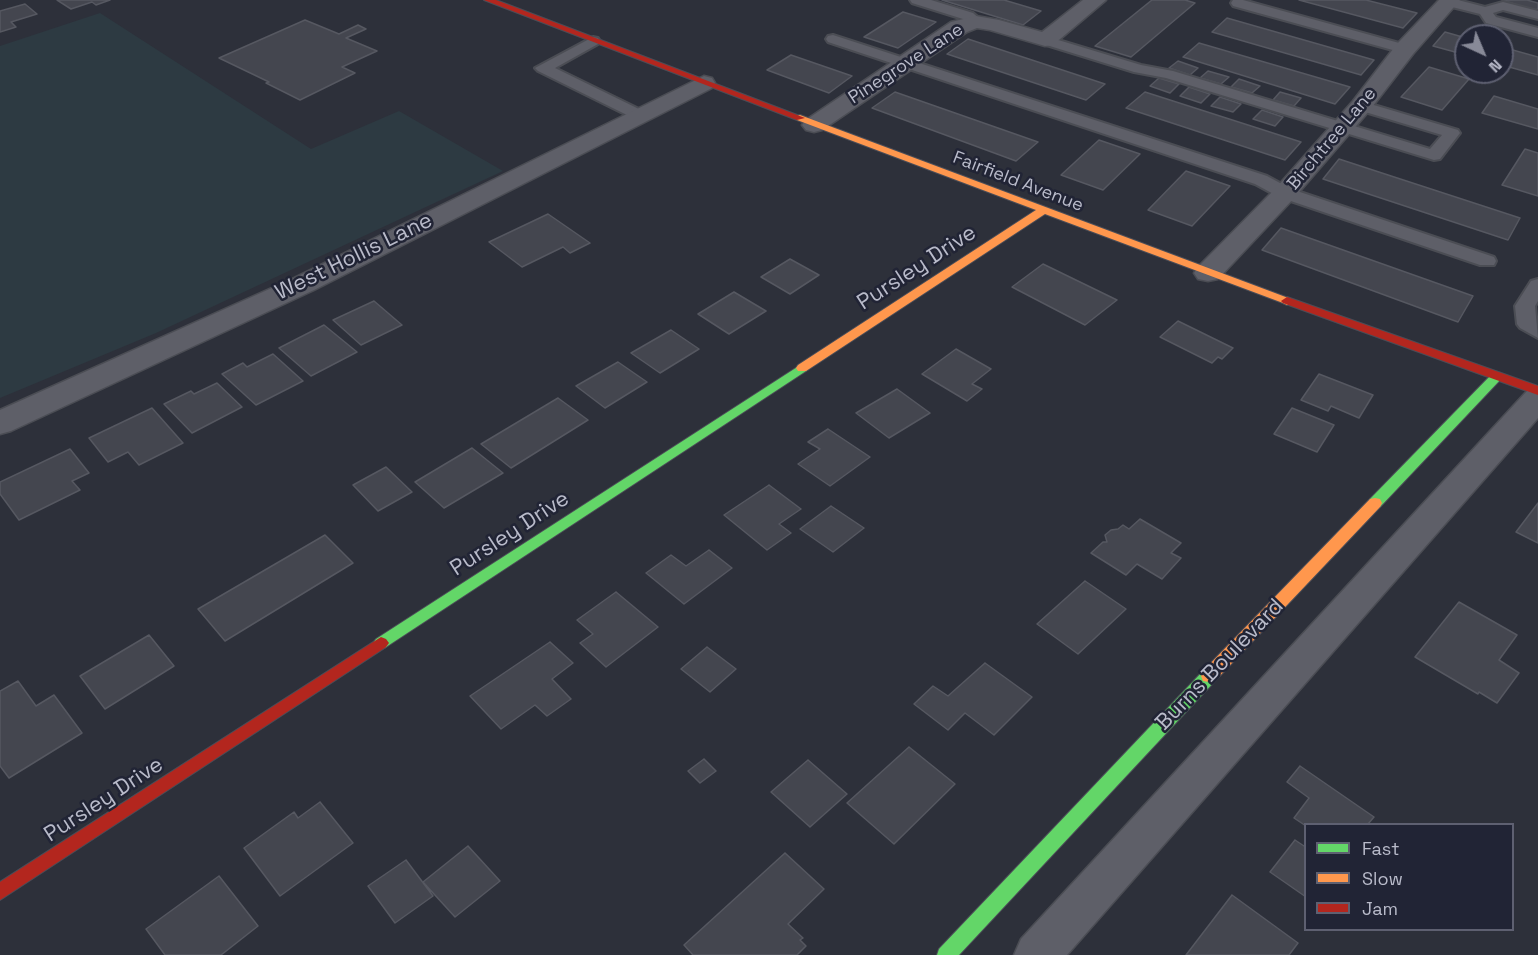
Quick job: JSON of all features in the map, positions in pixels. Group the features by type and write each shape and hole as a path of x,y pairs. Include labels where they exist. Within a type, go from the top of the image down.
{"street":[{"name":"Fairfield Avenue","path":"488,0 1208,273 1538,391"},
{"path":"1045,40 1096,0"},
{"name":"Birchtree Lane","path":"1208,273 1285,193 1361,106 1405,49 1450,1"},
{"name":"Pinegrove Lane","path":"814,125 902,63 959,27 976,22 992,24 1045,40"},
{"name":"West Hollis Lane","path":"0,423 304,284 704,83"},
{"name":"Pursley Drive","path":"0,892 1044,210"},
{"name":"Burns Boulevard","path":"946,955 1072,819 1497,376"},
{"path":"1037,955 1538,398"}],"lane":[{"path":"917,0 968,16 976,22"},
{"path":"1450,1 1485,11 1503,6 1538,15"},
{"path":"1238,3 1405,49"},
{"path":"1485,11 1491,20 1538,33"},
{"path":"833,39 1261,180 1285,193 1487,261"},
{"path":"1045,40 1434,155 1452,133 1361,106"},
{"path":"593,41 543,68 639,116"},
{"path":"1538,285 1525,306 1527,324 1538,332"}],"shaded area":[{"path":"100,13 311,149 399,111 503,171 156,333 0,398 0,46"}],"building":[{"path":"57,0 110,0 96,5 92,2 71,9"},
{"path":"942,0 1004,0 1041,11 1023,25"},
{"path":"1152,0 1185,0 1195,3 1131,57 1095,46"},
{"path":"1299,0 1366,0 1417,13 1403,28"},
{"path":"1502,0 1527,0 1538,3 1538,8 1536,11"},
{"path":"25,4 37,14 11,22 16,27 0,32 0,11"},
{"path":"903,12 936,22 898,48 864,37"},
{"path":"1227,18 1374,60 1361,75 1212,32"},
{"path":"305,20 339,34 358,25 366,29 346,38 377,51 342,67 355,73 300,100 219,58"},
{"path":"1445,32 1454,35 1454,52 1433,46"},
{"path":"968,39 1105,84 1086,100 947,54"},
{"path":"1199,43 1350,87 1335,104 1183,57"},
{"path":"1514,50 1538,57 1538,75 1514,68"},
{"path":"791,55 852,76 829,93 767,70"},
{"path":"1178,61 1198,68 1190,75 1169,68"},
{"path":"1429,67 1454,74 1454,84 1465,84 1442,110 1401,97"},
{"path":"1208,71 1229,77 1221,84 1200,78"},
{"path":"1159,78 1179,84 1170,93 1150,86"},
{"path":"1239,79 1260,86 1252,93 1231,87"},
{"path":"1189,87 1210,94 1201,103 1180,96"},
{"path":"895,92 1038,142 1016,161 872,108"},
{"path":"1145,92 1301,142 1285,160 1126,108"},
{"path":"1280,92 1301,98 1294,106 1273,100"},
{"path":"1494,96 1538,109 1538,129 1482,113"},
{"path":"1220,97 1241,104 1233,112 1211,106"},
{"path":"1262,110 1283,117 1275,126 1253,119"},
{"path":"1099,140 1140,154 1103,190 1061,175"},
{"path":"1525,149 1538,153 1538,196 1502,185"},
{"path":"1339,159 1520,218 1508,240 1323,179"},
{"path":"1186,171 1230,186 1192,226 1148,210"},
{"path":"548,214 590,243 570,253 563,247 522,267 489,242"},
{"path":"1281,228 1473,296 1458,322 1262,250"},
{"path":"790,259 819,275 790,294 761,277"},
{"path":"1043,264 1117,300 1085,325 1012,287"},
{"path":"734,292 766,311 729,334 698,314"},
{"path":"374,301 402,325 361,345 333,320"},
{"path":"1178,321 1233,348 1222,359 1218,357 1212,363 1160,337"},
{"path":"324,325 357,352 311,376 279,348"},
{"path":"671,330 699,349 660,373 631,353"},
{"path":"956,349 991,369 972,384 982,389 967,401 922,374"},
{"path":"273,354 303,381 256,405 222,374 243,363 247,367"},
{"path":"618,362 647,382 605,408 576,386"},
{"path":"1319,374 1373,395 1359,418 1331,406 1328,411 1301,400"},
{"path":"217,383 242,407 192,433 164,404 191,391 194,394"},
{"path":"897,389 930,413 889,438 856,413"},
{"path":"558,398 588,420 511,468 481,444"},
{"path":"152,408 183,443 139,465 128,452 108,462 89,438"},
{"path":"1292,408 1334,425 1317,452 1274,434"},
{"path":"828,429 870,457 830,486 798,464 820,449 808,442"},
{"path":"472,448 503,473 444,508 415,482"},
{"path":"70,449 89,473 72,481 80,490 19,520 0,494 0,482"},
{"path":"386,467 412,492 378,511 353,485"},
{"path":"769,485 801,509 779,524 791,533 767,550 724,515"},
{"path":"1538,503 1538,543 1516,532"},
{"path":"831,506 864,528 833,552 800,529"},
{"path":"1140,519 1181,543 1171,553 1181,558 1162,579 1137,564 1126,575 1091,553 1103,542 1107,542 1105,535 1111,530 1123,525 1129,529"},
{"path":"325,535 353,563 225,641 198,609"},
{"path":"709,550 732,568 684,604 646,573 671,555 686,566"},
{"path":"1085,581 1126,609 1078,654 1037,624"},
{"path":"616,592 658,627 606,667 580,643 593,634 577,620"},
{"path":"1459,602 1517,635 1499,660 1519,673 1497,703 1415,657"},
{"path":"149,635 174,666 105,709 80,676"},
{"path":"550,642 573,663 552,679 571,699 547,716 535,705 501,729 470,696"},
{"path":"707,647 736,669 710,692 681,669"},
{"path":"985,663 1032,697 994,735 965,713 948,730 914,704 933,686 948,696"},
{"path":"18,681 36,706 54,695 82,733 9,778 0,766 0,691"},
{"path":"909,747 955,784 894,844 847,803"},
{"path":"704,759 716,771 700,783 688,771"},
{"path":"808,760 847,794 810,827 771,792"},
{"path":"1300,766 1374,817 1369,823 1304,825 1294,818 1309,798 1287,782"},
{"path":"320,802 353,843 280,896 244,848 294,812 298,818"},
{"path":"1295,840 1304,846 1304,896 1270,872"},
{"path":"468,846 500,881 455,917 423,882"},
{"path":"785,853 824,889 788,924 803,938 800,940 806,946 797,955 693,955 684,945"},
{"path":"406,860 433,896 395,923 368,886"},
{"path":"219,876 258,926 221,955 165,955 146,929"},
{"path":"1232,895 1298,943 1289,955 1186,955"}],"traffic: fast":[{"path":"381,643 802,368"},
{"path":"1375,503 1497,376"},
{"path":"946,955 1209,676"}],"traffic: slow":[{"path":"800,118 1287,301"},
{"path":"802,368 1044,210"},
{"path":"1209,676 1375,503"}],"traffic: jam":[{"path":"488,0 800,118"},
{"path":"1287,301 1538,391"},
{"path":"0,892 381,643"}]}
